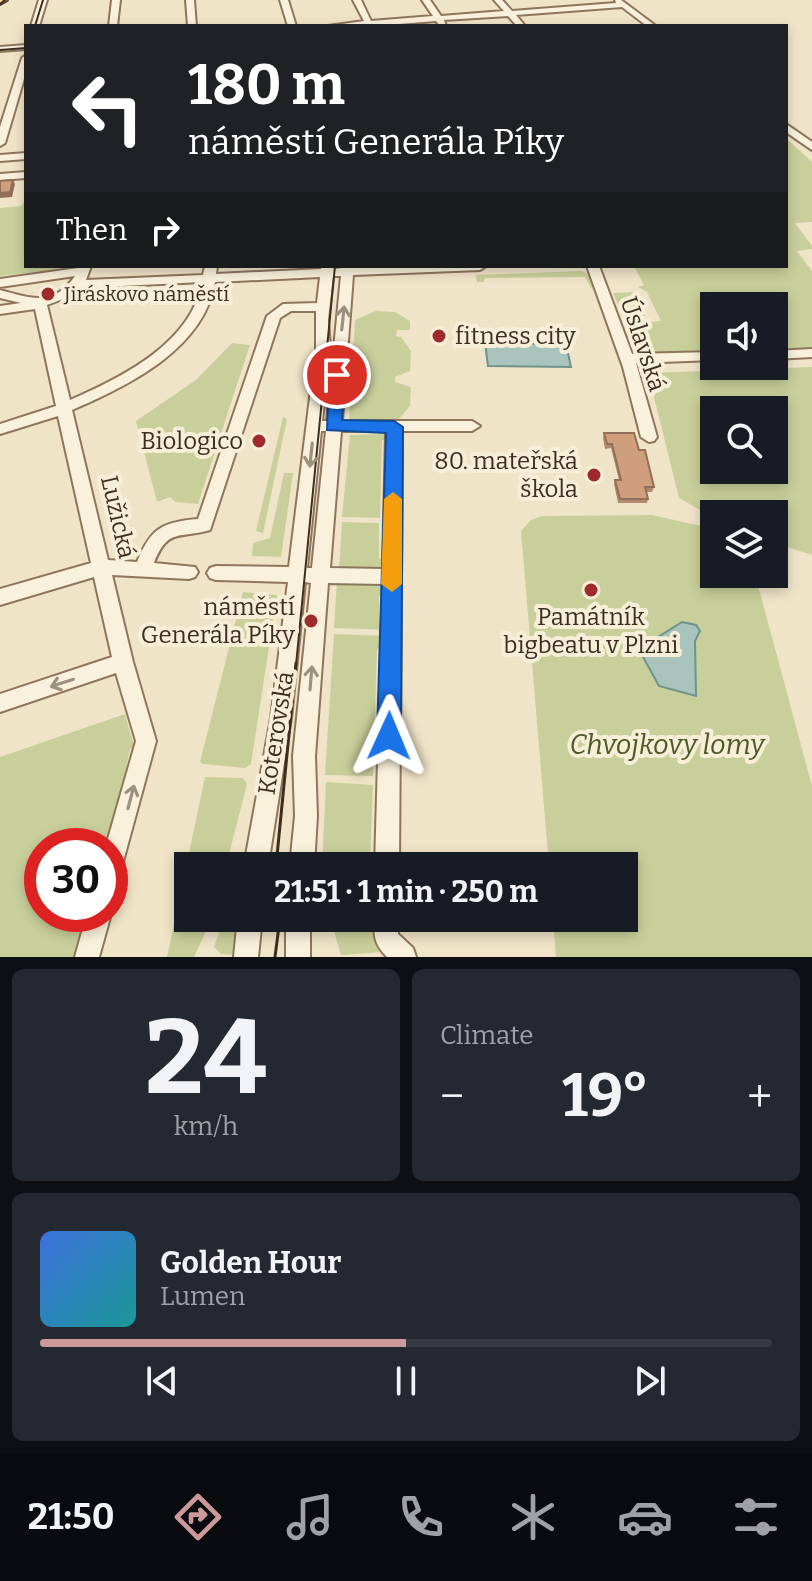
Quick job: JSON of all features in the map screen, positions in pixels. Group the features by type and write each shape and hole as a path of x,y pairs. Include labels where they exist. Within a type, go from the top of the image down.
{"street":[{"path":"36,24 43,0"},
{"path":"113,24 116,0"},
{"path":"190,0 192,24"},
{"path":"284,0 291,24"},
{"path":"357,0 369,24"},
{"path":"426,0 441,22"},
{"path":"498,0 519,24"},
{"path":"394,24 621,3 649,24"},
{"path":"0,49 24,47"},
{"path":"0,143 24,65"},
{"path":"0,104 24,102"},
{"path":"788,129 812,147"},
{"path":"0,158 24,156"},
{"path":"0,177 24,175"},
{"path":"0,310 40,304 77,284 211,272 392,268"},
{"name":"Úslavská","path":"594,268 628,363 649,437"},
{"path":"0,283 85,269"},
{"path":"77,284 85,269"},
{"name":"Koterovská","path":"303,852 306,816 304,756 348,269"},
{"name":"Koterovská","path":"258,852 281,718 323,349 322,307 327,270"},
{"path":"0,429 67,410 143,369 181,335 204,300 211,272"},
{"path":"40,304 44,277"},
{"path":"0,294 40,304"},
{"name":"Lužická","path":"40,304 123,662 146,741 122,828"},
{"path":"143,569 155,539 168,527 204,525 274,316 288,307 322,307"},
{"path":"788,354 812,353"},
{"path":"628,363 700,357"},
{"path":"788,363 812,362"},
{"path":"628,363 700,364"},
{"path":"314,426 394,427 404,423 472,426"},
{"path":"387,852 394,427"},
{"path":"0,597 102,567 189,572"},
{"path":"216,573 392,577"},
{"path":"0,703 123,662"},
{"path":"87,957 94,932"},
{"path":"246,957 249,932"},
{"path":"298,932 298,957"},
{"path":"386,932 386,939 404,957"}],"green space":[{"path":"788,140 812,162 812,222 795,223 812,246 812,249 797,251 812,271 812,348 788,349 788,292 700,292 700,352 639,352 627,324 661,321 647,292 638,287 644,285 635,268 788,268"},
{"path":"24,202 24,268 72,268 0,276 0,208 21,206"},
{"path":"582,271 589,275 593,291 585,277 485,278 484,282 477,282 476,275"},
{"path":"637,292 645,316 623,316 613,293"},
{"path":"376,311 395,312 410,321 410,330 397,330 396,336 401,337 411,351 410,371 395,377 395,382 411,387 410,406 397,421 349,421 355,320"},
{"path":"232,343 250,345 198,504 176,502 170,497 157,502 136,421 196,380"},
{"path":"812,367 812,555 788,547 788,500 700,500 700,510 679,498 648,373 700,371 700,380 788,380 788,368"},
{"path":"283,417 287,419 263,533 256,531"},
{"path":"383,434 390,439 382,440 380,518 342,517 350,435"},
{"path":"284,473 293,473 281,557 252,556 253,543 270,538"},
{"name":"Chvojkovy lomy","path":"652,515 700,526 700,588 759,588 812,786 812,957 556,957 554,932 638,932 638,852 548,852 521,531 531,520 542,516"},
{"path":"342,522 379,523 379,557 386,566 382,570 339,570"},
{"path":"337,581 386,586 388,589 379,596 379,625 387,626 387,630 334,628"},
{"path":"243,592 277,595 251,764 245,768 203,764 200,762"},
{"path":"334,634 387,636 377,650 373,776 325,775"},
{"path":"125,714 134,746 130,749 114,828 24,828 24,932 87,932 79,957 0,957 0,757"},
{"path":"205,777 243,778 247,784 230,852 189,852"},
{"path":"326,782 373,785 371,852 323,852"},
{"path":"174,924 174,932 206,932 194,957 167,957"},
{"path":"219,932 243,932 240,955 221,954 214,947"},
{"path":"334,932 371,932 380,937 384,952 341,955"}],"water":[{"path":"485,343 566,344 571,367 488,366"},
{"path":"682,622 696,625 700,631 695,641 696,696 659,686 643,657 647,644"}],"building":[{"path":"13,180 10,192 0,193 0,181"},
{"name":"80. mateřská škola","path":"604,433 634,433 639,450 645,450 654,487 645,487 648,499 620,499 615,480 621,480 612,444 607,444"}],"tram line":[{"path":"0,4 5,0"},
{"path":"36,24 43,0"},
{"path":"0,50 24,48"},
{"path":"296,665 335,268"},
{"path":"277,852 296,663"},
{"path":"275,957 278,932"}],"slow traffic":[{"path":"392,584 393,499"}],"place":[{"name":"Jiráskovo náměstí","path":"48,294"},
{"name":"fitness city","path":"439,336"},
{"name":"Biologico","path":"259,441"},
{"name":"80. mateřská škola","path":"594,475"},
{"name":"Památník bigbeatu v Plzni","path":"591,590"},
{"name":"náměstí Generála Píky","path":"311,621"}],"route":[{"path":"337,375 333,426 394,427 389,736"}]}
